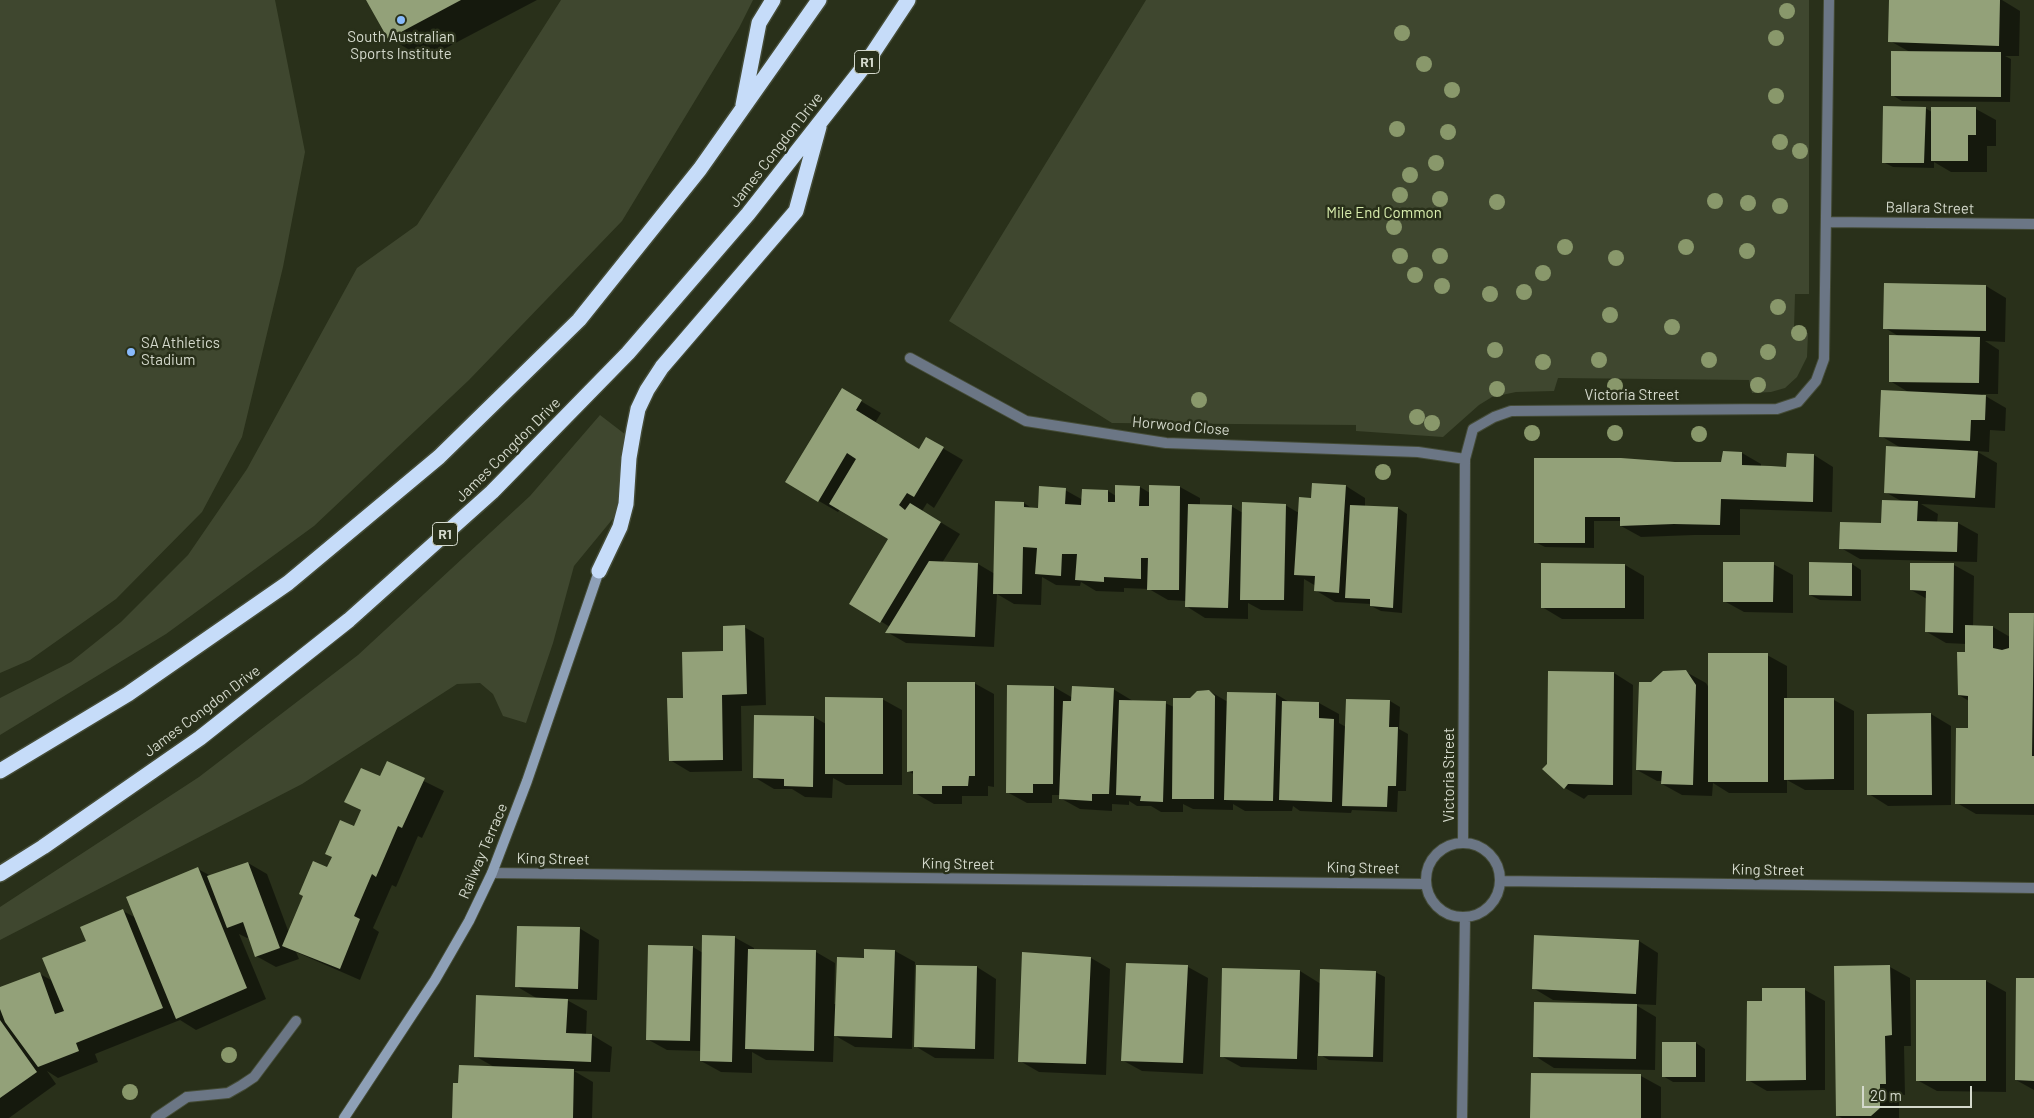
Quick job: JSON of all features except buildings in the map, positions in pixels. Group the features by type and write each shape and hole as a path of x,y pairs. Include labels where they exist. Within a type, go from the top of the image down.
{"highway":[{"path":"741,111 759,23 773,0"},
{"path":"0,770 128,694 288,583 439,457 579,320 700,169 819,0"},
{"name":"James Congdon Drive","path":"0,874 43,847 200,738 349,620 492,492 628,353 748,214 865,65 908,0"},
{"path":"599,571 620,527 626,504 629,458 634,429 638,409 647,390 662,367 796,211 821,120"}],"street":[{"name":"Victoria Street","path":"1463,842 1465,459 1473,429 1494,417 1512,411 1777,409 1798,402 1816,381 1824,358 1829,0"},
{"name":"Ballara Street","path":"1826,222 2034,224"},
{"name":"Horwood Close","path":"910,358 1026,421 1166,443 1418,452 1465,459"},
{"name":"Railway Terrace","path":"344,1118 435,980 469,921 492,873 527,781 599,571"},
{"path":"1463,842 1480,846 1496,862 1501,881 1497,897 1482,912 1465,918 1450,916 1433,904 1425,884 1428,863 1439,850 1463,842"},
{"name":"King Street","path":"492,873 1425,884"},
{"name":"King Street","path":"1501,881 2034,888"},
{"path":"1462,1118 1465,918"},
{"path":"156,1118 187,1097 228,1093 254,1077 296,1021"}],"green space":[{"name":"SA Athletics Stadium","path":"0,0 275,0 305,152 283,267 242,437 202,512 116,599 30,660 0,673"},
{"path":"561,0 753,0 739,28 622,221 469,380 314,526 166,634 0,735 0,698 71,662 121,622 188,555 247,469 357,268 417,225"},
{"name":"Mile End Common","path":"1146,0 1809,0 1809,294 1795,294 1794,329 1808,333 1807,357 1797,377 1785,388 1771,392 1752,393 1749,380 1558,378 1554,391 1516,392 1492,397 1479,405 1443,437 1356,431 1356,425 1112,423 949,321"},
{"path":"600,415 626,435 620,510 574,566 553,643 526,723 503,716 493,694 480,683 457,684 302,784 0,940 0,907 199,777 358,655 530,496"}],"place":[{"name":"South Australian Sports Institute","path":"401,20"},
{"name":"SA Athletics Stadium","path":"131,352"}]}
